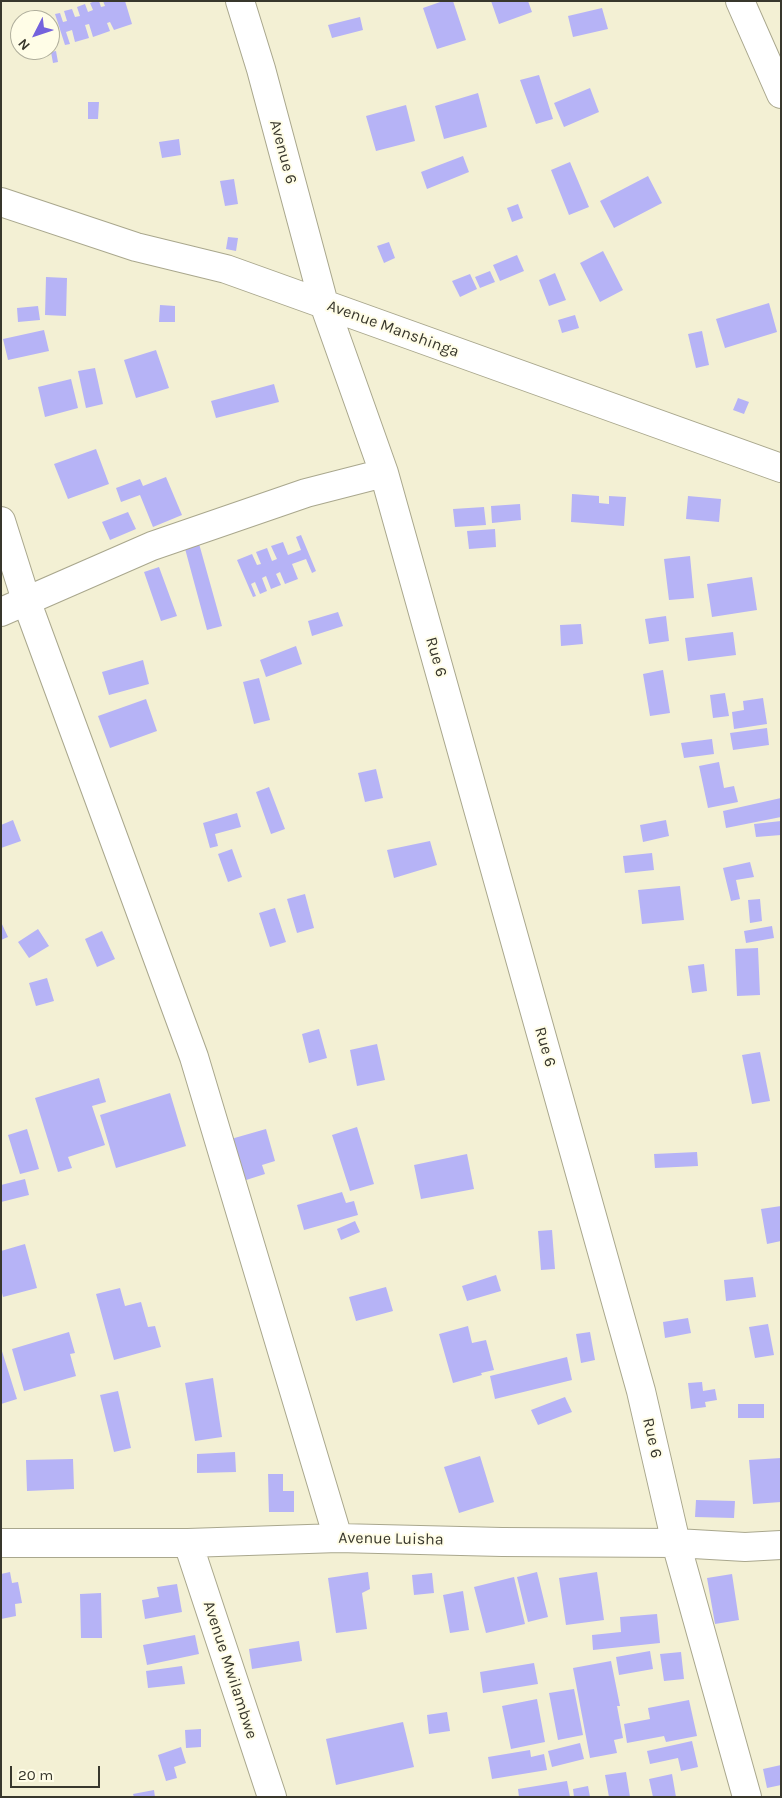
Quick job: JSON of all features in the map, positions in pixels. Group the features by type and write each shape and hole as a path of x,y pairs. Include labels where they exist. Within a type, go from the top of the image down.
{"street":[{"name":"Avenue 6","path":"240,1 261,69 324,304"},
{"path":"740,1 781,94"},
{"name":"Avenue Manshinga","path":"1,202 136,247 226,269 781,468"},
{"name":"Rue 6","path":"324,304 384,473 641,1391 676,1544 747,1797"},
{"path":"1,612 152,546 306,493 384,473"},
{"path":"1,521 26,600 194,1058 338,1538"},
{"name":"Avenue Luisha","path":"1,1543 188,1543 338,1538 744,1547 781,1545"},
{"name":"Avenue Mwilambwe","path":"188,1543 272,1797"}],"building":[{"path":"99,1 101,7 105,6 103,1 125,1 132,24 114,30 110,22 107,23 110,31 93,37 89,24 85,25 89,38 75,42 72,30 66,32 70,44 65,45 60,30 60,13 63,22 67,21 64,11 72,9 75,17 80,16 77,7 85,4 88,12 93,10 90,3"},
{"path":"443,1 453,1 466,40 437,49 423,8"},
{"path":"491,1 528,1 532,12 499,24"},
{"path":"602,8 608,29 573,37 568,16"},
{"path":"360,17 363,30 332,38 328,25"},
{"path":"539,75 553,119 536,124 520,80"},
{"path":"590,88 599,112 564,127 554,103"},
{"path":"478,93 487,127 444,139 435,106"},
{"path":"88,102 99,102 98,119 88,119"},
{"path":"406,105 415,141 376,151 366,116"},
{"path":"179,139 181,155 162,158 159,142"},
{"path":"463,156 469,172 427,189 421,172"},
{"path":"570,162 589,207 569,215 551,170"},
{"path":"648,176 662,203 614,228 600,201"},
{"path":"234,179 238,204 225,206 220,181"},
{"path":"518,204 523,218 512,222 507,208"},
{"path":"228,237 238,238 236,251 226,249"},
{"path":"389,242 395,258 384,263 377,246"},
{"path":"603,251 623,290 600,302 580,263"},
{"path":"517,255 524,271 500,281 493,265"},
{"path":"490,271 495,282 480,288 475,277"},
{"path":"555,273 566,300 549,306 539,280"},
{"path":"470,274 477,289 460,297 452,281"},
{"path":"46,277 67,278 66,316 45,315"},
{"path":"769,303 777,332 725,348 716,319"},
{"path":"160,305 175,306 175,322 159,322"},
{"path":"38,306 40,320 18,322 17,308"},
{"path":"575,315 579,328 562,333 558,320"},
{"path":"44,330 49,351 8,360 3,339"},
{"path":"702,331 709,365 696,368 688,334"},
{"path":"156,350 169,388 136,398 124,360"},
{"path":"95,368 103,404 86,408 78,371"},
{"path":"71,379 78,408 45,417 38,387"},
{"path":"274,384 279,402 216,418 211,401"},
{"path":"738,398 749,402 744,414 733,410"},
{"path":"96,449 109,484 68,499 54,464"},
{"path":"166,477 182,515 153,527 140,495 121,502 116,488 140,479 143,486"},
{"path":"572,494 599,496 599,503 609,504 609,496 626,497 624,526 571,522"},
{"path":"688,496 721,499 719,522 686,519"},
{"path":"520,504 521,520 492,523 491,506"},
{"path":"484,507 486,525 455,527 453,509"},
{"path":"128,512 136,529 110,540 102,522"},
{"path":"495,529 496,547 469,549 467,531"},
{"path":"301,535 316,571 312,573 306,559 292,564 298,579 285,584 280,572 276,574 281,585 271,589 266,576 262,578 267,591 260,594 255,582 251,584 256,596 253,597 237,560 252,554 257,565 261,564 256,552 267,548 272,561 277,559 271,546 283,542 288,555 301,550 296,537"},
{"path":"198,540 222,626 207,630 184,545"},
{"path":"690,556 694,598 669,600 664,559"},
{"path":"159,567 177,616 161,621 144,572"},
{"path":"752,577 757,610 712,617 707,584"},
{"path":"338,612 343,626 312,636 308,621"},
{"path":"666,616 669,641 649,644 645,619"},
{"path":"581,624 583,644 561,646 560,625"},
{"path":"733,632 736,655 688,661 685,638"},
{"path":"296,646 302,664 266,677 260,660"},
{"path":"143,660 149,684 109,695 102,672"},
{"path":"663,670 670,713 650,716 643,674"},
{"path":"259,678 270,720 254,724 243,682"},
{"path":"725,693 729,716 713,718 710,695"},
{"path":"763,698 767,724 734,729 732,712 744,710 743,701"},
{"path":"146,699 157,731 110,748 98,716"},
{"path":"767,728 769,745 733,750 730,733"},
{"path":"712,739 714,754 684,758 681,743"},
{"path":"719,762 724,788 734,786 738,802 708,808 699,766"},
{"path":"376,769 383,798 365,802 358,773"},
{"path":"269,787 285,829 271,834 256,792"},
{"path":"781,798 781,817 726,828 723,811"},
{"path":"237,813 241,827 215,834 218,846 210,848 203,823"},
{"path":"13,820 21,841 1,848 1,825"},
{"path":"666,820 669,836 643,842 640,825"},
{"path":"781,821 781,835 756,837 754,824"},
{"path":"430,841 437,865 394,878 387,850"},
{"path":"232,849 242,877 228,882 218,854"},
{"path":"652,853 654,870 625,873 623,856"},
{"path":"750,862 754,877 736,880 740,899 731,901 723,868"},
{"path":"680,886 684,920 642,924 638,890"},
{"path":"305,894 314,928 297,933 287,899"},
{"path":"760,899 762,921 750,923 748,900"},
{"path":"275,908 286,942 270,947 259,913"},
{"path":"1,922 8,937 1,940"},
{"path":"772,926 774,938 746,943 744,931"},
{"path":"38,929 49,946 29,958 18,942"},
{"path":"102,931 115,959 97,967 85,939"},
{"path":"758,948 760,995 737,996 735,949"},
{"path":"704,964 707,991 692,993 688,966"},
{"path":"47,978 54,1001 36,1006 29,983"},
{"path":"319,1029 327,1058 309,1063 302,1034"},
{"path":"377,1044 385,1080 357,1086 350,1050"},
{"path":"760,1052 770,1101 752,1104 742,1055"},
{"path":"99,1078 106,1102 92,1106 105,1145 68,1157 72,1168 58,1172 35,1098"},
{"path":"170,1093 186,1146 116,1168 100,1115"},
{"path":"357,1127 374,1184 350,1191 332,1135"},
{"path":"27,1129 39,1169 20,1174 8,1135"},
{"path":"266,1129 275,1161 262,1165 265,1174 243,1181 231,1139"},
{"path":"697,1152 698,1166 655,1168 654,1154"},
{"path":"467,1154 474,1189 421,1199 414,1165"},
{"path":"25,1179 29,1195 1,1202 1,1185"},
{"path":"342,1192 346,1203 354,1201 358,1215 304,1230 297,1205"},
{"path":"781,1206 781,1241 767,1244 761,1209"},
{"path":"355,1221 360,1232 341,1240 337,1229"},
{"path":"552,1230 555,1269 541,1270 538,1231"},
{"path":"25,1244 37,1288 3,1297 1,1289 1,1251"},
{"path":"496,1275 501,1291 467,1301 462,1286"},
{"path":"753,1277 756,1297 726,1301 724,1280"},
{"path":"386,1287 393,1311 356,1321 349,1297"},
{"path":"120,1288 125,1306 141,1302 148,1327 155,1326 161,1347 114,1360 96,1294"},
{"path":"688,1318 691,1333 665,1338 663,1322"},
{"path":"768,1324 774,1355 755,1358 749,1327"},
{"path":"468,1326 472,1343 486,1340 494,1370 453,1383 439,1334"},
{"path":"69,1332 75,1353 70,1354 76,1376 24,1391 12,1349"},
{"path":"590,1332 595,1360 581,1363 576,1334"},
{"path":"1,1348 17,1399 1,1404"},
{"path":"567,1357 572,1380 495,1399 490,1376"},
{"path":"213,1378 222,1437 195,1441 185,1383"},
{"path":"702,1382 703,1391 715,1389 717,1400 705,1402 706,1407 691,1409 688,1383"},
{"path":"118,1391 131,1448 114,1452 100,1395"},
{"path":"565,1397 572,1412 538,1425 531,1410"},
{"path":"738,1404 764,1404 764,1418 738,1418"},
{"path":"235,1452 236,1472 197,1473 197,1454"},
{"path":"480,1456 494,1502 459,1513 444,1467"},
{"path":"781,1458 781,1502 753,1504 749,1460"},
{"path":"73,1459 74,1489 27,1491 26,1460"},
{"path":"268,1474 283,1474 283,1491 294,1491 294,1512 269,1512"},
{"path":"696,1500 735,1501 734,1518 695,1517"},
{"path":"10,1572 12,1583 18,1582 22,1603 15,1604 16,1616 1,1619 1,1574"},
{"path":"368,1572 370,1589 362,1593 367,1629 336,1633 328,1578"},
{"path":"537,1572 548,1617 528,1622 517,1577"},
{"path":"597,1572 604,1620 566,1625 559,1578"},
{"path":"432,1573 434,1593 414,1595 412,1575"},
{"path":"732,1574 739,1620 715,1624 707,1578"},
{"path":"514,1577 525,1624 486,1633 474,1587"},
{"path":"177,1584 182,1612 145,1619 142,1600 159,1597 157,1587"},
{"path":"463,1591 469,1630 450,1633 443,1595"},
{"path":"101,1593 102,1638 81,1638 80,1594"},
{"path":"657,1614 660,1643 593,1650 592,1635 621,1632 620,1617"},
{"path":"195,1635 199,1654 147,1665 143,1645"},
{"path":"299,1641 302,1661 252,1669 249,1649"},
{"path":"650,1651 653,1669 619,1675 616,1657"},
{"path":"681,1652 684,1679 664,1681 660,1654"},
{"path":"611,1661 620,1706 617,1706 623,1738 614,1740 617,1753 590,1758 573,1668"},
{"path":"534,1663 538,1684 483,1693 480,1672"},
{"path":"182,1666 185,1684 148,1688 146,1671"},
{"path":"574,1689 583,1735 558,1740 549,1693"},
{"path":"537,1699 545,1742 511,1749 502,1706"},
{"path":"689,1700 697,1736 666,1742 664,1736 627,1743 624,1724 650,1719 648,1708"},
{"path":"447,1712 450,1731 429,1734 427,1715"},
{"path":"403,1722 414,1767 336,1785 326,1739"},
{"path":"201,1729 201,1747 186,1748 185,1730"},
{"path":"692,1741 698,1767 681,1771 678,1758 650,1764 647,1751"},
{"path":"580,1743 584,1759 552,1767 548,1751"},
{"path":"181,1747 186,1763 174,1767 177,1778 166,1781 158,1755"},
{"path":"530,1750 531,1757 544,1754 547,1770 492,1779 488,1757"},
{"path":"781,1765 781,1785 767,1788 763,1769"},
{"path":"626,1772 630,1797 609,1797 605,1775"},
{"path":"672,1774 676,1797 653,1797 649,1779"},
{"path":"567,1781 570,1797 519,1797 518,1789"},
{"path":"588,1786 590,1797 574,1797 573,1789"},
{"path":"154,1790 155,1797 134,1797 133,1794"}]}
